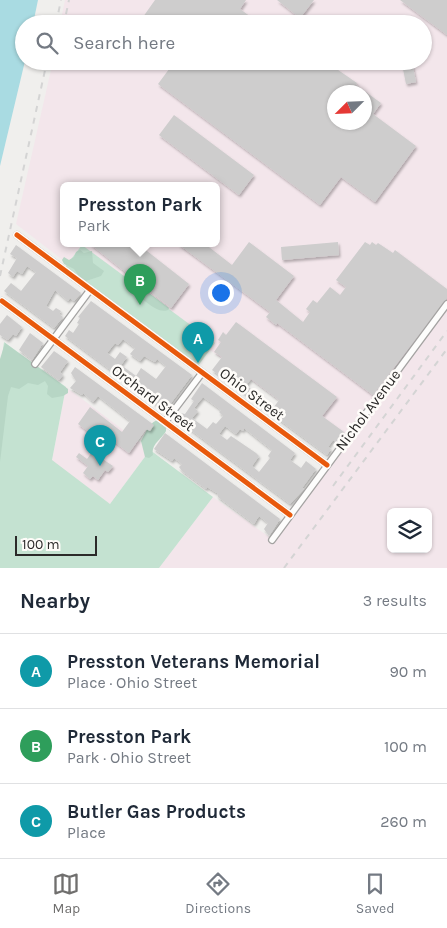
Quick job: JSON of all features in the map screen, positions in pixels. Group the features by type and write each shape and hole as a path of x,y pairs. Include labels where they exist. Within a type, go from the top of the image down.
{"street":[{"name":"Ohio Street","path":"17,235 327,465"},
{"path":"35,364 90,290"},
{"name":"Orchard Street","path":"2,301 290,515"},
{"name":"Nichol Avenue","path":"272,540 447,304"},
{"path":"165,422 202,373"}],"shaded area":[{"path":"65,0 447,0 447,568 159,568 213,497 272,539 341,446 210,350 84,247 220,247 220,182 60,182 60,247 81,247 68,264 16,224 51,70 432,70 432,15 62,15"},
{"path":"66,387 150,450 110,504 52,461"}],"green space":[{"path":"80,247 85,247 215,343 198,366 65,267"},
{"path":"80,250 84,253 92,251 93,263 104,271 101,276 83,282 74,269 64,264 62,260 64,257 69,260"},
{"path":"136,283 169,308 168,310 159,310 133,294 130,286"},
{"path":"4,342 66,387 52,460 110,504 150,450 213,497 159,568 0,568 0,371"},
{"path":"5,343 68,389 68,393 52,398 47,394 48,386 45,381 38,385 28,383 19,389 11,387 8,396 0,462 0,359"},
{"path":"160,419 166,424 166,431 153,448 153,455 149,458 145,457 141,441 151,424"}],"water":[{"path":"0,0 38,0 35,15 15,15 15,70 23,70 0,166"}],"building":[{"path":"155,0 246,0 240,9 248,15 144,15"},
{"path":"277,0 314,0 302,15 296,15"},
{"path":"400,0 447,0 447,35 432,24 432,15 420,15"},
{"path":"168,70 338,70 357,83 356,85 327,85 327,130 372,130 372,97 381,103 373,114 416,146 375,202 341,177 320,205 158,84"},
{"path":"403,70 414,70 416,82 406,84"},
{"path":"174,115 254,175 239,195 159,135"},
{"path":"249,242 294,276 276,300 303,322 310,312 306,309 313,300 317,303 330,287 340,295 346,287 336,280 365,242 370,245 372,242 376,245 378,243 393,253 395,250 447,289 447,298 373,395 277,323 276,325 266,317 270,312 182,247 209,247 232,265"},
{"path":"338,242 339,255 282,260 281,247"},
{"path":"16,245 81,293 74,301 70,298 68,301 55,290 46,306 53,311 56,308 61,311 59,314 63,317 54,328 4,291 11,283 21,291 36,272 27,266 22,274 17,271 13,277 8,273 17,258 10,254"},
{"path":"94,247 142,247 189,284 171,308"},
{"path":"91,301 192,375 165,411 65,336 69,330 73,333 79,324 77,323 80,318 78,317","holes":["123,339 135,348 130,354 140,361 144,356 155,362 157,359 166,366 156,379 141,368 136,376 121,365 127,357 120,352 115,359 107,353 115,343 118,345"]},
{"path":"7,315 22,327 16,336 13,334 8,340 0,335 0,324"},
{"path":"236,322 337,397 322,416 344,432 336,442 333,440 328,447 331,449 327,455 255,402 260,396 274,407 279,400 251,379 246,385 252,390 248,396 212,370 222,357 214,352 221,342 218,340 223,332 226,335"},
{"path":"30,333 43,343 32,360 19,350"},
{"path":"54,351 68,361 60,372 63,375 59,380 41,367"},
{"path":"75,367 154,425 150,431 146,429 129,453 104,434 100,440 78,424 90,407 122,432 130,421 98,396 93,402 83,393 82,395 70,388 76,381 71,373"},
{"path":"202,383 295,453 290,460 301,468 306,461 316,469 302,488 304,489 290,504 176,419 180,413 185,414 194,401 191,399","holes":["203,397 221,410 219,412 223,416 216,424 213,422 207,429 192,418 198,411 194,408","225,426 236,434 240,429 243,431 244,428 272,450 268,456 270,458 259,472 252,466 259,456 256,453 231,436 227,440 219,434"]},
{"path":"165,433 280,519 269,536 264,529 268,523 259,516 254,524 218,497 217,493 207,487 206,489 182,471 179,467 182,464 174,458 172,461 154,449"},
{"path":"92,452 113,466 108,472 105,470 98,480 93,476 90,479 83,473 88,466 76,457 79,453 87,459"}],"railway":[{"path":"58,15 61,0"},
{"path":"66,14 69,0"},
{"path":"0,276 45,70"},
{"path":"333,486 447,331"},
{"path":"284,568 447,349"}],"cycle path":[{"path":"17,235 327,465"},
{"path":"2,301 290,515"}],"place":[{"name":"Presston Park","path":"140,305"},
{"name":"Presston Veterans Memorial","path":"198,363"},
{"name":"Butler Gas Products","path":"100,466"}]}
